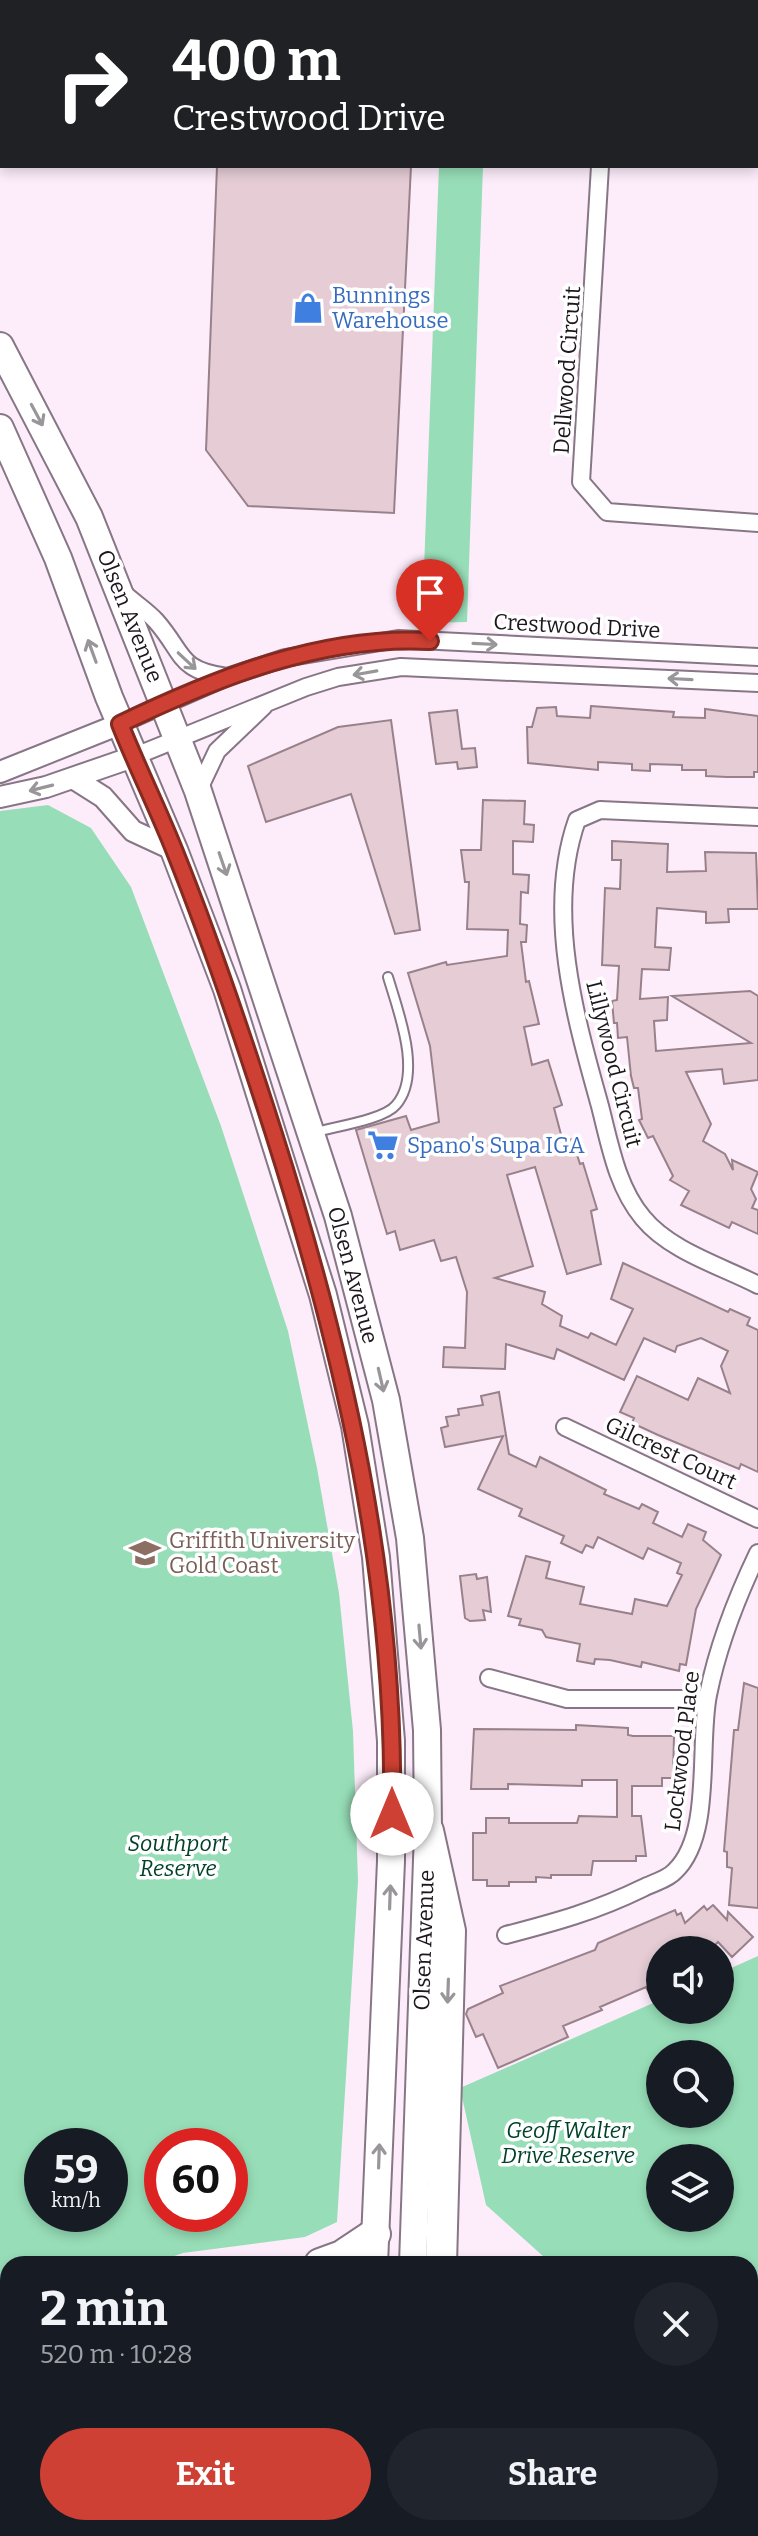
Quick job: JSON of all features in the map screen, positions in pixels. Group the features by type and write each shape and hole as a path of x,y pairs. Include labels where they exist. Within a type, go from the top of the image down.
{"highway":[{"path":"428,1831 450,1931 441,2256"},
{"path":"342,2256 375,2249"}],"main road":[{"name":"Olsen Avenue","path":"0,346 67,470 165,703 198,791 312,1133 355,1273 400,1474 423,1663 428,1831 413,2256"},
{"name":"Olsen Avenue","path":"0,428 58,558 120,724 174,850 227,989 310,1252 355,1426 372,1531 388,1678 392,1790 375,2249"}],"street":[{"name":"Dellwood Circuit","path":"600,168 581,482 607,512 758,523"},
{"path":"118,589 156,621 192,667 201,673 227,677"},
{"name":"Crestwood Drive","path":"120,724 227,677 285,658 398,639 758,657"},
{"path":"0,797 73,778 133,757 271,700 338,677 428,666 758,683"},
{"path":"198,791 217,751 271,700"},
{"path":"0,772 120,724"},
{"path":"73,778 103,797 133,831 174,850"},
{"name":"Lillywood Circuit","path":"758,817 600,810 577,820 568,848 565,917 569,983 584,1053 627,1197 646,1221 671,1242 758,1285"},
{"name":"Gilcrest Court","path":"565,1427 758,1519"},
{"name":"Lockwood Place","path":"506,1935 596,1911 674,1873 692,1849 697,1825 707,1699 731,1610 758,1553"},
{"path":"489,1678 567,1699 707,1699"}],"lane":[{"path":"312,1133 381,1115 397,1105 406,1079 409,1055 388,977"}],"green space":[{"path":"439,168 483,168 467,622 422,623"},
{"name":"Southport Reserve","path":"48,805 91,828 131,887 221,1126 288,1331 339,1593 353,1731 358,1881 337,2222 305,2237 174,2256 0,2256 0,811"},
{"name":"Geoff Walter Drive Reserve","path":"758,1956 758,2256 543,2256 486,2205 460,2088 646,2006 646,2024 734,2024 734,1967"}],"building":[{"name":"Bunnings Warehouse","path":"217,168 411,168 394,513 248,506 206,450"},
{"path":"591,706 674,712 673,717 705,718 705,709 758,716 758,772 754,772 754,777 727,777 706,776 706,770 682,770 682,765 650,764 650,771 632,770 632,764 598,762 598,770 528,763 527,727 532,727 537,708 556,707 557,716 590,718"},
{"path":"457,710 462,749 475,748 477,767 458,769 457,762 436,764 429,713"},
{"path":"391,720 420,930 395,934 351,794 266,822 248,766 338,727"},
{"path":"483,800 525,801 524,824 534,825 533,842 513,841 513,874 529,875 528,893 521,892 520,924 527,925 526,942 521,942 526,982 529,981 539,1024 524,1027 532,1065 548,1060 562,1105 554,1108 563,1142 572,1139 580,1164 583,1163 597,1209 591,1211 601,1264 567,1274 535,1167 507,1175 533,1266 495,1278 545,1292 542,1304 562,1316 560,1326 588,1338 591,1333 616,1345 633,1309 611,1299 623,1263 728,1312 730,1309 750,1318 747,1325 758,1330 758,1472 741,1464 739,1469 658,1435 632,1423 634,1418 620,1412 637,1376 688,1400 698,1378 730,1393 721,1366 728,1351 701,1338 677,1346 675,1352 644,1338 624,1380 557,1349 554,1359 506,1344 505,1369 443,1367 444,1347 465,1348 467,1292 456,1257 441,1261 434,1240 400,1250 395,1231 387,1234 356,1130 406,1116 411,1130 439,1122 430,1046 408,973 446,962 447,965 507,956 508,930 467,929 469,882 465,882 461,850 481,850"},
{"path":"612,841 668,844 667,872 706,871 705,852 756,853 758,909 728,909 729,922 706,923 706,912 657,908 655,947 671,948 669,970 642,969 640,999 668,997 667,1020 654,1021 656,1051 751,1043 672,996 750,991 758,996 758,1080 724,1084 722,1069 686,1072 711,1124 703,1141 725,1154 733,1170 732,1160 758,1172 751,1189 756,1199 752,1208 758,1210 758,1234 732,1222 729,1228 681,1205 689,1191 670,1180 673,1176 653,1136 648,1138 639,1120 642,1119 638,1088 634,1088 631,1076 627,1037 618,1038 617,1023 614,1023 612,1001 617,1000 619,966 602,965 605,888 620,889 621,860 612,860"},
{"path":"499,1392 509,1454 536,1467 540,1457 606,1490 604,1494 639,1509 642,1504 658,1512 653,1523 682,1537 688,1524 706,1532 703,1540 721,1555 696,1609 686,1665 680,1664 679,1671 642,1662 641,1667 610,1660 595,1659 594,1664 577,1661 580,1644 546,1637 542,1630 519,1625 521,1619 508,1616 526,1556 550,1562 546,1578 584,1587 580,1604 632,1614 635,1599 667,1606 682,1575 677,1573 681,1563 648,1548 643,1559 598,1537 593,1548 586,1545 582,1553 561,1543 564,1536 519,1516 522,1509 478,1489 503,1436 445,1447 441,1428 448,1426 446,1417 459,1415 458,1409 483,1405 481,1396"},
{"path":"476,1574 477,1579 487,1577 491,1612 483,1610 485,1620 470,1621 465,1618 460,1576"},
{"path":"744,1683 758,1688 758,1908 729,1905 732,1868 727,1867 727,1852 724,1851 734,1730 738,1730"},
{"path":"576,1725 628,1728 628,1735 633,1736 674,1736 673,1778 662,1778 662,1786 632,1786 632,1816 641,1816 646,1856 636,1856 636,1861 593,1861 591,1875 536,1877 536,1882 509,1882 509,1886 487,1886 487,1880 473,1880 473,1833 486,1833 486,1818 509,1818 509,1823 577,1823 579,1816 617,1817 617,1780 582,1780 582,1786 508,1784 508,1789 471,1789 474,1729 576,1730"},
{"path":"713,1905 727,1920 728,1912 753,1937 734,1955 734,1936 646,1936 646,1987 563,2026 568,2037 498,2068 483,2034 476,2037 466,2014 468,2009 503,1993 500,1986 595,1950 598,1943 675,1910 677,1915 681,1913 685,1923 704,1906 707,1910"}],"place":[{"name":"Bunnings Warehouse","path":"308,308"},
{"name":"Spano's Supa IGA","path":"383,1145"},
{"name":"Griffith University Gold Coast","path":"145,1553"}],"route":[{"path":"392,1814 388,1678 376,1557 355,1426 340,1361 298,1208 227,989 174,850 120,724 227,677 285,658 398,639 430,641"}]}
